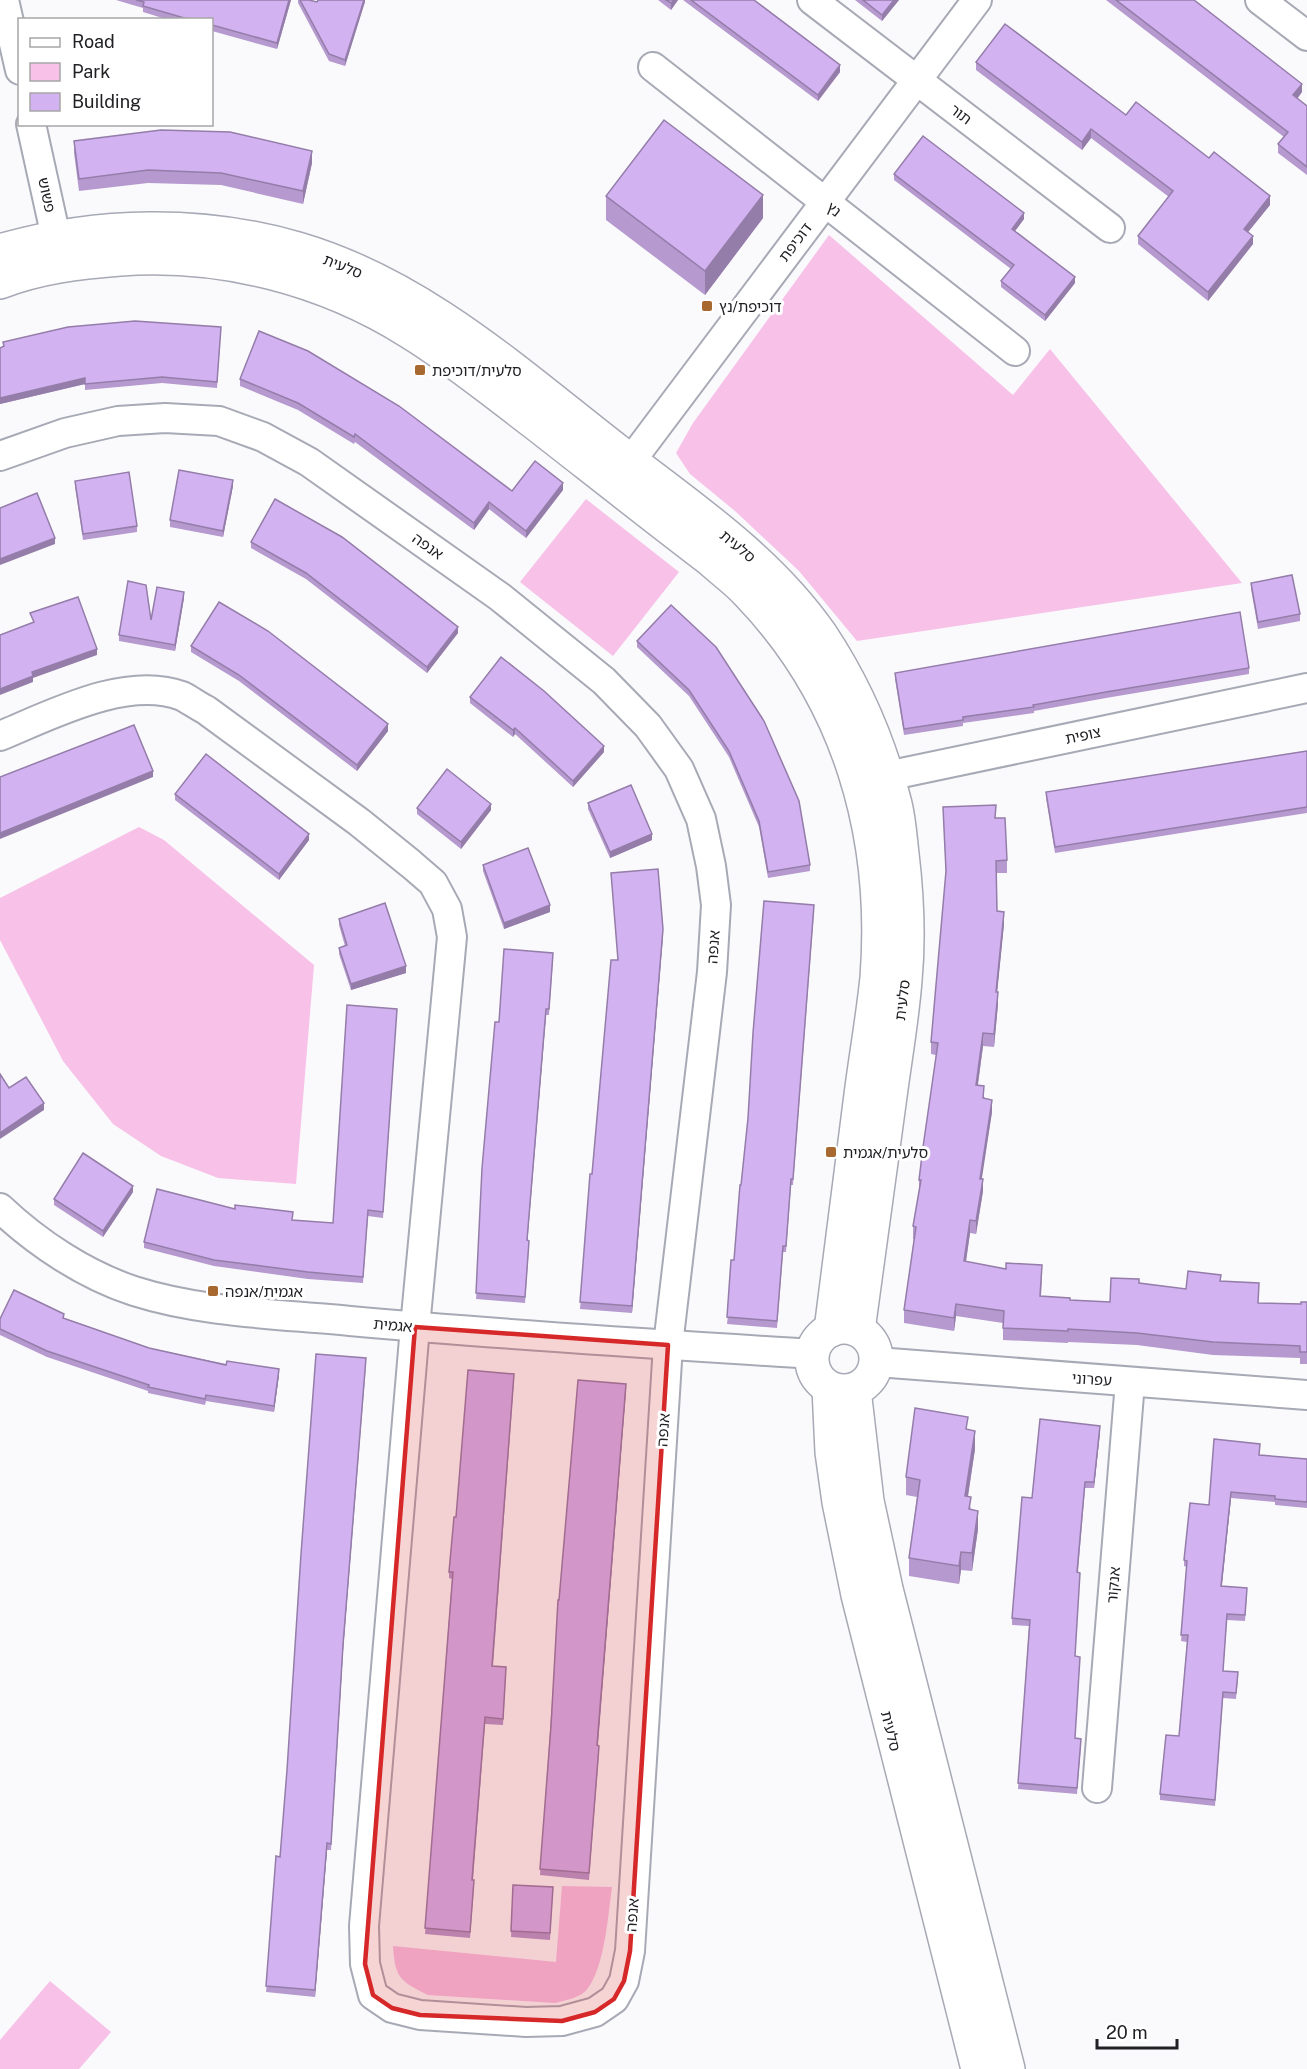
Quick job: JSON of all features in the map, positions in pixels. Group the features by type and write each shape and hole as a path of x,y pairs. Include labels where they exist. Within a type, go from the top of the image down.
{"street":[{"path":"4,0 18,61"},
{"name":"תור","path":"812,0 1110,228"},
{"name":"דוכיפת","path":"622,473 977,0"},
{"path":"1260,0 1307,36"},
{"name":"נץ","path":"653,67 1015,351"},
{"name":"פשוש","path":"32,126 59,252"},
{"name":"סלעית","path":"0,282 41,270 84,232 140,229 197,230 250,237 300,250 344,265 386,284 455,327 622,473 729,538 767,571 796,603 821,636 847,679 867,721 873,781 896,809 906,891 905,980 834,1338"},
{"name":"סלעית","path":"0,251 34,241 59,252"},
{"name":"אנפה","path":"0,456 65,433 118,421 165,418 219,421 263,437 309,462 500,597 604,681 648,726 680,769 701,819 716,905 712,972 668,1345 630,1951 624,1981 614,1999 595,2012 562,2020 526,2022 420,2015 392,2008 373,1995 365,1964 364,1936 415,1327 452,937 447,909 433,883 359,822 206,710 182,696 149,690 118,694 78,704 0,736"},
{"name":"צופית","path":"873,781 1307,688"},
{"name":"אגמית","path":"0,1208 15,1222 95,1275 134,1291 178,1302 233,1310 415,1327 668,1345 834,1338"},
{"path":"834,1338 873,1343 877,1362 870,1380 863,1386 841,1389 815,1374 834,1338"},
{"name":"עפרוני","path":"877,1362 1307,1395"},
{"name":"אנקור","path":"1097,1788 1130,1382"},
{"name":"סלעית","path":"841,1389 832,1452 854,1575 869,1643 978,2069"},
{"name":"סלעית","path":"841,1389 886,1589 1008,2069"}],"highlighted area":[{"path":"415,1327 668,1345 630,1951 624,1981 614,1999 595,2012 562,2021 420,2015 392,2008 373,1995 365,1964"}],"green space":[{"path":"829,235 1013,395 1050,349 1242,583 857,641 799,571 735,511 690,474 676,453 693,423"},
{"path":"586,499 679,572 613,656 520,582"},
{"path":"139,827 164,840 314,965 296,1184 218,1178 161,1156 113,1124 63,1061 0,940 0,898"},
{"path":"562,1886 612,1887 605,1939 598,1966 588,1988 577,1996 555,2003 428,1995 405,1982 398,1972 393,1946 556,1962"},
{"path":"50,1981 111,2032 79,2069 0,2069 0,2040"}],"building":[{"path":"136,0 289,0 277,43 213,25 213,18 184,18 143,6 144,2"},
{"path":"300,0 317,2 318,0 364,0 345,60 329,54"},
{"path":"691,0 754,0 840,65 818,95"},
{"path":"863,0 894,0 882,15"},
{"path":"1116,0 1194,0 1302,84 1293,95 1307,106 1307,167 1278,144 1288,132"},
{"path":"1005,24 1126,115 1136,102 1209,158 1214,152 1270,196 1244,229 1253,236 1208,292 1138,236 1173,191 1091,129 1082,142 976,62"},
{"path":"664,120 763,195 705,271 606,196"},
{"path":"161,130 230,132 312,151 303,191 221,173 148,170 79,179 74,141"},
{"path":"923,136 1024,213 1012,229 1075,277 1045,315 1001,281 1014,265 894,174"},
{"path":"135,321 221,327 217,382 162,377 85,384 85,378 0,398 0,348 4,346 3,342 68,327"},
{"path":"259,331 308,351 399,406 512,491 535,461 563,483 526,531 489,502 474,523 355,434 354,437 298,403 240,379"},
{"path":"179,470 233,480 223,531 170,520"},
{"path":"129,472 137,526 83,534 75,481"},
{"path":"37,493 55,538 0,559 0,508"},
{"path":"275,499 342,537 458,627 427,667 306,573 251,542"},
{"path":"1292,575 1300,614 1258,622 1251,583"},
{"path":"128,581 146,585 151,620 157,587 184,592 175,645 119,635"},
{"path":"78,597 97,649 32,672 33,676 0,689 0,635 34,622 30,613"},
{"path":"219,602 268,631 388,724 357,765 239,675 191,646"},
{"path":"671,605 716,647 764,721 799,801 810,865 768,872 759,821 729,751 689,690 637,641"},
{"path":"1240,612 1249,668 904,729 895,673"},
{"path":"501,657 544,691 604,746 573,781 515,728 513,730 470,697"},
{"path":"134,725 153,771 0,833 0,777"},
{"path":"1307,751 1307,807 1055,847 1046,792"},
{"path":"206,754 309,834 279,874 175,794"},
{"path":"447,769 491,804 461,842 417,808"},
{"path":"631,785 652,834 610,852 588,803"},
{"path":"996,805 995,818 1005,818 1007,860 996,861 997,911 1004,912 994,1034 983,1033 976,1085 984,1086 983,1098 992,1100 976,1221 970,1220 964,1261 1006,1269 1006,1263 1042,1265 1040,1296 1070,1298 1070,1300 1110,1302 1111,1278 1139,1279 1139,1283 1186,1289 1188,1271 1221,1275 1220,1281 1259,1283 1258,1303 1301,1304 1301,1302 1307,1302 1307,1352 1300,1352 1300,1346 1213,1342 1137,1333 1003,1328 1004,1311 956,1304 954,1318 904,1310 938,1043 931,1042 946,871 943,807"},
{"path":"528,848 550,905 504,923 483,865"},
{"path":"658,869 663,929 632,1306 580,1302 611,960 618,960 611,873"},
{"path":"764,901 814,905 793,1179 791,1179 786,1246 783,1246 777,1321 727,1317 731,1260 734,1260 748,1118"},
{"path":"385,903 406,966 351,984 339,948 347,945 339,919"},
{"path":"504,949 553,953 549,1009 546,1009 527,1240 529,1241 525,1297 476,1293 482,1168 495,1022 499,1022"},
{"path":"347,1005 397,1009 383,1212 368,1210 363,1277 214,1260 144,1242 157,1189 235,1209 235,1205 293,1212 292,1220 333,1223"},
{"path":"0,1074 9,1088 26,1077 44,1103 0,1133"},
{"path":"83,1153 133,1186 103,1231 54,1199"},
{"path":"14,1290 64,1314 63,1318 149,1348 226,1365 227,1361 279,1369 274,1406 206,1395 205,1399 148,1387 149,1385 47,1351 0,1329 0,1319"},
{"path":"316,1354 366,1358 343,1645 331,1844 327,1843 315,1990 266,1986 276,1856 280,1857 287,1770"},
{"path":"468,1370 514,1374 492,1666 506,1667 503,1719 485,1717 470,1932 425,1928 453,1572 449,1572 454,1517 456,1517"},
{"path":"578,1380 626,1384 589,1873 540,1869 558,1600"},
{"path":"915,1408 968,1417 966,1429 975,1431 965,1496 971,1497 969,1509 978,1511 972,1553 961,1552 959,1566 909,1558 920,1480 906,1477"},
{"path":"1040,1419 1100,1426 1094,1482 1085,1482 1077,1572 1080,1573 1075,1656 1080,1657 1075,1738 1081,1739 1077,1788 1018,1783 1030,1620 1012,1618 1022,1497 1032,1498"},
{"path":"1214,1439 1260,1444 1259,1455 1307,1459 1307,1502 1231,1492 1221,1586 1247,1588 1245,1615 1227,1614 1223,1671 1238,1672 1236,1693 1223,1692 1215,1800 1160,1794 1166,1735 1179,1736 1188,1635 1181,1635 1187,1561 1184,1560 1190,1503 1209,1505"},
{"path":"513,1885 553,1887 550,1933 511,1931"}],"place":[{"name":"דוכיפת/נץ","path":"707,306"},
{"name":"סלעית/דוכיפת","path":"420,370"},
{"name":"סלעית/אגמית","path":"831,1152"},
{"name":"אגמית/אנפה","path":"213,1291"}]}
